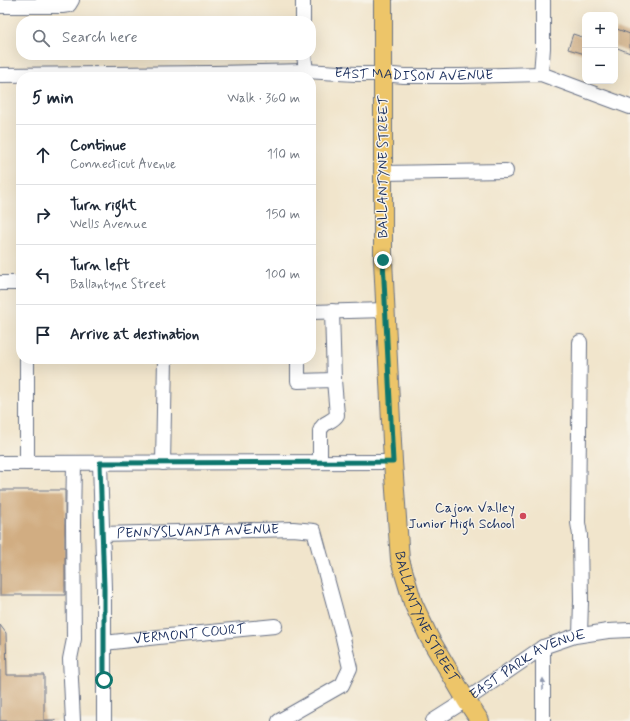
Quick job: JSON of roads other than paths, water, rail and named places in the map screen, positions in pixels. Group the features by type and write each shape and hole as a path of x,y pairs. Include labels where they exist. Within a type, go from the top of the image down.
{"main road":[{"name":"BALLANTYNE STREET","path":"383,0 383,260 393,462 400,560 413,603 429,637 480,721"}],"street":[{"path":"0,6 62,6 69,5 72,0"},
{"path":"303,0 303,16"},
{"path":"541,74 543,48 543,0"},
{"path":"305,60 306,71"},
{"name":"EAST MADISON AVENUE","path":"268,72 306,71 404,76 541,74 630,107"},
{"name":"EAST MADISON AVENUE","path":"0,75 16,75"},
{"path":"383,173 506,172"},
{"path":"0,283 16,283"},
{"path":"316,312 386,310"},
{"path":"320,462 320,431 323,425 335,418 336,415 332,312"},
{"path":"580,342 578,523 580,535 580,635"},
{"path":"27,364 27,463"},
{"path":"163,462 165,364"},
{"path":"298,364 298,381 334,380"},
{"path":"0,463 393,462"},
{"path":"74,463 74,639 70,659 74,721"},
{"path":"100,463 104,588 104,721"},
{"name":"PENNYSLVANIA AVENUE","path":"102,534 293,529 314,531 350,668 342,685 279,721"},
{"name":"VERMONT COURT","path":"104,644 158,637 275,626"},
{"name":"EAST PARK AVENUE","path":"433,721 543,647 580,635 630,630"},
{"path":"543,647 543,721"}],"place":[{"name":"Cajon Valley Junior High School","path":"523,516"}]}
